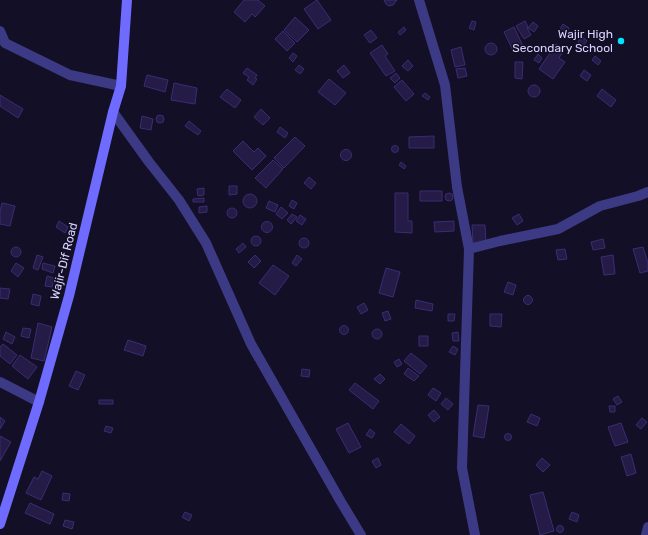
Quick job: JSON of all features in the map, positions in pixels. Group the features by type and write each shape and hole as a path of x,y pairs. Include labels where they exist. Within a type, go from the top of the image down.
{"main road":[{"name":"Wajir-Dif Road","path":"0,524 39,402 69,296 113,112 121,86 127,0"}],"street":[{"path":"419,0 445,85 457,187 469,249 462,468 475,535"},
{"path":"0,31 5,43 70,75 121,86"},
{"path":"113,112 149,162 179,200 206,243 251,344 361,535"},
{"path":"469,249 558,229 600,206 648,192"},
{"path":"0,382 39,402"},
{"path":"646,535 648,527"}],"building":[{"path":"244,0 258,0 265,6 255,17 252,14 245,22 234,12"},
{"path":"317,0 331,20 318,29 304,9"},
{"path":"384,0 397,0 393,5 389,6"},
{"path":"295,17 309,30 297,42 284,30"},
{"path":"472,21 476,22 474,30 469,28"},
{"path":"525,21 531,35 524,39 516,26"},
{"path":"533,22 538,26 534,32 528,28"},
{"path":"563,24 569,28 565,35 559,31"},
{"path":"404,27 406,30 400,35 398,32"},
{"path":"514,27 523,46 513,51 504,32"},
{"path":"371,30 377,38 370,43 364,35"},
{"path":"283,31 295,43 287,51 275,39"},
{"path":"582,36 587,41 583,46 578,42"},
{"path":"491,43 495,45 497,49 495,53 491,55 487,53 485,49 487,45"},
{"path":"556,44 564,50 559,58 565,62 553,79 539,69"},
{"path":"382,45 388,54 385,56 395,71 386,76 370,53"},
{"path":"461,47 465,65 455,67 451,50"},
{"path":"293,53 297,56 293,62 289,58"},
{"path":"538,54 542,58 539,63 534,60"},
{"path":"595,56 601,61 598,65 592,60"},
{"path":"408,60 413,66 408,71 402,66"},
{"path":"515,62 523,62 522,79 515,78"},
{"path":"299,65 304,69 300,74 295,70"},
{"path":"344,65 350,73 343,78 337,71"},
{"path":"247,68 257,75 255,78 257,79 253,85 247,80 249,77 243,73"},
{"path":"465,68 467,76 458,78 456,69"},
{"path":"584,70 591,75 587,81 580,76"},
{"path":"396,73 400,78 395,83 390,78"},
{"path":"147,75 168,80 165,92 144,86"},
{"path":"329,79 346,93 335,105 318,92"},
{"path":"402,80 414,94 406,101 394,87"},
{"path":"174,83 197,88 195,104 171,100"},
{"path":"534,85 538,87 540,91 538,95 534,97 530,95 528,91 530,87"},
{"path":"227,89 241,100 235,108 220,97"},
{"path":"602,89 616,100 611,107 597,96"},
{"path":"425,93 430,97 428,100 422,96"},
{"path":"0,95 23,109 18,118 0,106"},
{"path":"261,109 270,118 263,125 254,117"},
{"path":"158,115 162,115 164,119 162,123 158,123 156,121 156,117"},
{"path":"142,116 153,119 151,130 140,128"},
{"path":"189,121 201,131 198,135 185,126"},
{"path":"280,127 288,133 285,138 277,132"},
{"path":"434,136 434,148 409,148 409,137"},
{"path":"295,137 305,146 284,168 274,158"},
{"path":"243,141 254,152 258,148 266,156 252,170 233,151"},
{"path":"395,145 398,146 398,152 395,153 392,152 391,149 392,146"},
{"path":"346,149 350,151 352,155 350,159 346,161 342,159 340,155 342,151"},
{"path":"273,160 283,169 266,188 255,178"},
{"path":"401,162 406,166 404,169 399,165"},
{"path":"309,177 316,183 311,189 304,183"},
{"path":"229,186 237,186 237,194 229,195"},
{"path":"204,188 204,195 198,196 197,189"},
{"path":"420,191 442,191 442,201 420,201"},
{"path":"395,193 408,193 408,221 412,221 412,233 395,232"},
{"path":"447,193 451,193 453,197 451,201 447,201 445,199 445,195"},
{"path":"250,194 255,196 257,201 255,206 250,208 245,206 243,201 245,196"},
{"path":"204,198 204,202 193,202 193,199"},
{"path":"292,200 297,203 294,209 289,206"},
{"path":"269,201 278,205 275,212 266,208"},
{"path":"2,203 15,206 10,226 0,224 0,211"},
{"path":"207,206 207,212 199,213 199,207"},
{"path":"281,207 288,213 282,219 276,214"},
{"path":"230,208 234,208 236,209 236,217 230,218 227,215 227,211"},
{"path":"292,214 297,217 291,224 287,220"},
{"path":"519,214 523,221 517,225 512,218"},
{"path":"300,215 306,219 302,225 296,221"},
{"path":"59,221 68,227 65,233 56,227"},
{"path":"267,221 271,223 273,227 271,231 267,233 263,231 261,227 263,223"},
{"path":"454,221 454,231 435,232 434,222"},
{"path":"472,225 485,225 486,243 473,243"},
{"path":"254,236 258,236 260,237 260,245 254,246 251,243 251,239"},
{"path":"304,238 309,243 304,248 299,243"},
{"path":"603,239 605,248 593,250 591,242"},
{"path":"243,243 246,247 239,253 236,249"},
{"path":"14,247 18,247 20,248 20,256 14,257 11,254 11,250"},
{"path":"643,247 648,263 648,271 640,273 633,249"},
{"path":"565,249 567,259 558,260 556,250"},
{"path":"37,255 43,257 38,270 33,268"},
{"path":"255,255 261,261 254,268 248,262"},
{"path":"297,255 302,259 296,266 292,263"},
{"path":"613,255 615,274 604,275 601,257"},
{"path":"16,263 24,268 18,277 11,271"},
{"path":"43,263 55,266 53,273 42,269"},
{"path":"273,265 289,276 275,295 259,283"},
{"path":"386,268 400,272 393,297 379,293"},
{"path":"47,276 54,278 52,287 45,286"},
{"path":"508,282 516,285 513,295 504,292"},
{"path":"0,288 10,289 8,299 0,298"},
{"path":"33,294 41,296 39,306 31,304"},
{"path":"528,295 533,300 528,305 523,300"},
{"path":"416,300 433,304 432,311 415,308"},
{"path":"364,303 368,310 361,314 357,307"},
{"path":"388,311 391,319 385,321 382,313"},
{"path":"448,314 455,314 454,321 448,321"},
{"path":"490,314 502,314 501,327 490,326"},
{"path":"38,323 52,327 44,361 31,358"},
{"path":"344,325 349,330 344,335 339,330"},
{"path":"23,328 31,329 29,338 21,336"},
{"path":"377,329 382,334 377,339 372,334"},
{"path":"6,332 15,337 12,344 3,339"},
{"path":"458,332 459,341 453,341 452,333"},
{"path":"419,336 428,336 428,346 419,346"},
{"path":"128,340 146,346 143,356 124,350"},
{"path":"3,344 17,355 10,364 0,356 0,347"},
{"path":"453,346 458,349 455,355 449,352"},
{"path":"411,353 427,366 420,374 404,361"},
{"path":"20,355 37,367 28,379 12,366"},
{"path":"399,359 402,364 397,367 394,362"},
{"path":"408,368 419,376 414,381 404,374"},
{"path":"302,369 310,370 309,377 301,376"},
{"path":"76,371 85,375 78,390 69,386"},
{"path":"380,374 385,379 380,384 374,379"},
{"path":"355,383 379,401 373,409 349,390"},
{"path":"433,388 441,393 436,401 428,395"},
{"path":"618,396 622,402 617,405 613,399"},
{"path":"446,398 453,404 448,410 441,404"},
{"path":"99,400 113,400 113,404 99,404"},
{"path":"478,405 489,406 484,438 473,436"},
{"path":"609,406 615,406 615,412 610,412"},
{"path":"434,410 440,417 434,422 428,415"},
{"path":"531,414 540,418 537,426 527,422"},
{"path":"0,417 5,421 0,429"},
{"path":"642,418 647,422 641,429 636,425"},
{"path":"348,423 361,447 349,453 336,429"},
{"path":"621,423 628,442 615,446 608,427"},
{"path":"401,424 415,436 409,444 394,432"},
{"path":"106,426 113,428 111,433 104,431"},
{"path":"370,429 375,433 372,438 366,435"},
{"path":"508,434 511,437 508,440 505,437"},
{"path":"0,436 11,442 0,461"},
{"path":"631,454 636,473 627,476 621,457"},
{"path":"378,458 381,465 376,468 372,461"},
{"path":"542,458 550,465 543,472 536,465"},
{"path":"42,471 52,476 41,500 26,493 34,477 38,479"},
{"path":"543,492 554,531 540,535 530,495"},
{"path":"63,493 70,494 69,501 62,500"},
{"path":"30,503 54,514 50,524 25,513"},
{"path":"185,512 192,515 189,521 182,517"},
{"path":"572,512 579,515 577,522 569,519"},
{"path":"65,520 74,522 72,529 63,526"},
{"path":"560,525 563,526 563,532 560,533 557,532 556,529 557,526"}],"place":[{"name":"Wajir High Secondary School","path":"621,41"}]}
